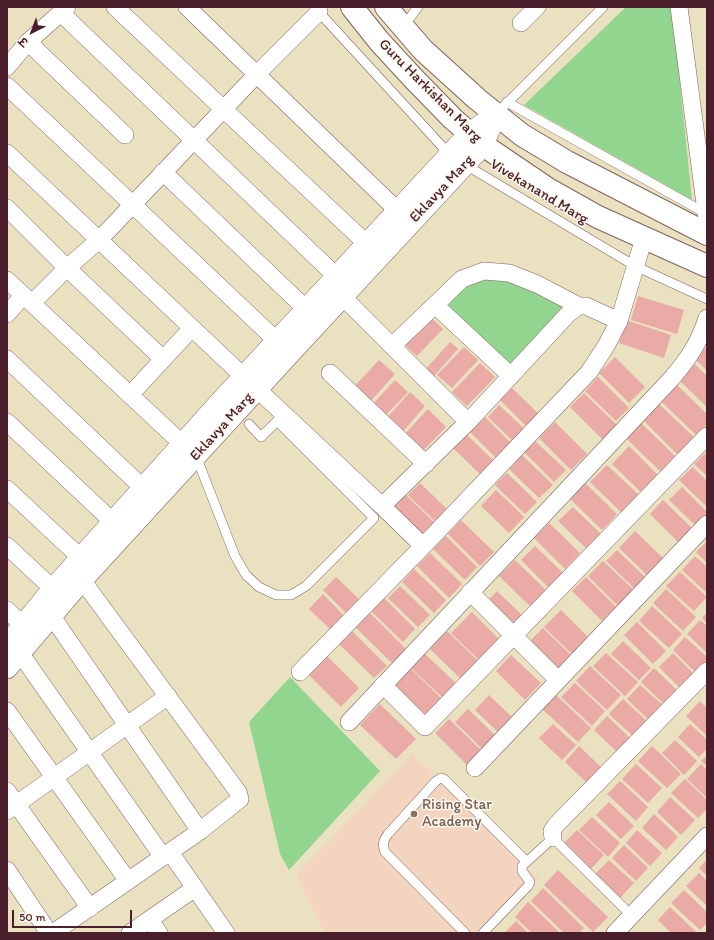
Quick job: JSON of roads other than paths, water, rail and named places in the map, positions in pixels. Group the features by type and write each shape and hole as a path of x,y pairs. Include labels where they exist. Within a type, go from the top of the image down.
{"main road":[{"name":"Guru Harkishan Marg","path":"352,7 379,41 414,79 476,140 548,189 598,217 707,266"},
{"name":"Guru Harkishan Marg","path":"386,7 423,50 451,76 501,108 522,135 567,162 707,219"}],"street":[{"path":"115,7 367,244"},
{"path":"187,7 398,211"},
{"path":"521,23 537,7"},
{"path":"679,7 703,159 707,219"},
{"path":"7,314 28,300 68,268 99,240 320,9"},
{"path":"7,67 28,42 64,10 193,141 340,286 392,346 468,422"},
{"path":"28,42 125,135"},
{"path":"7,86 277,341"},
{"name":"Eklavya Marg","path":"29,630 51,616 189,450 476,140 501,108"},
{"path":"7,154 423,546"},
{"name":"Eklavya Marg","path":"250,383 277,341 307,310 340,286 367,244 398,211 457,160"},
{"path":"163,172 307,310"},
{"path":"7,208 163,359"},
{"path":"300,672 589,372 606,346 619,320 644,238"},
{"path":"392,346 462,279 484,271 509,273 538,284 579,306 586,306 619,320"},
{"path":"7,280 189,450"},
{"path":"435,305 512,376"},
{"path":"382,506 468,422 569,313 579,306"},
{"path":"349,722 688,359 702,335 707,318"},
{"path":"130,395 192,328"},
{"path":"7,359 143,488"},
{"path":"330,373 426,464"},
{"path":"7,422 113,522"},
{"path":"383,685 425,727 707,436"},
{"name":"Eklavya Marg","path":"11,655 29,630 53,589 143,488 189,450"},
{"path":"7,489 81,558"},
{"path":"475,768 707,524"},
{"path":"7,546 53,589"},
{"path":"53,933 200,831 240,799 240,795 82,580"},
{"path":"470,592 558,680"},
{"path":"7,610 29,630"},
{"path":"51,616 200,831"},
{"path":"11,655 195,888 226,933"},
{"path":"552,838 552,831 556,825 707,672"},
{"path":"90,908 10,802 54,777 168,696"},
{"path":"7,711 128,881"},
{"path":"615,933 707,836"},
{"path":"7,870 49,933"},
{"path":"130,933 154,926 195,888"}],"lane":[{"path":"403,28 418,7"},
{"path":"501,108 603,7"},
{"name":"Vivekanand Marg","path":"320,9 457,160 635,266 707,299"},
{"path":"189,450 234,556 246,575 259,587 276,595 290,594 306,586 374,518 277,421 261,437 249,424"},
{"path":"465,933 385,852 383,846 384,840 388,834 436,781 441,778 444,779 526,861"},
{"path":"483,933 528,886 530,882 522,871 522,866 552,838 632,916"}],"place":[{"name":"Rising Star Academy","path":"414,814"}]}
